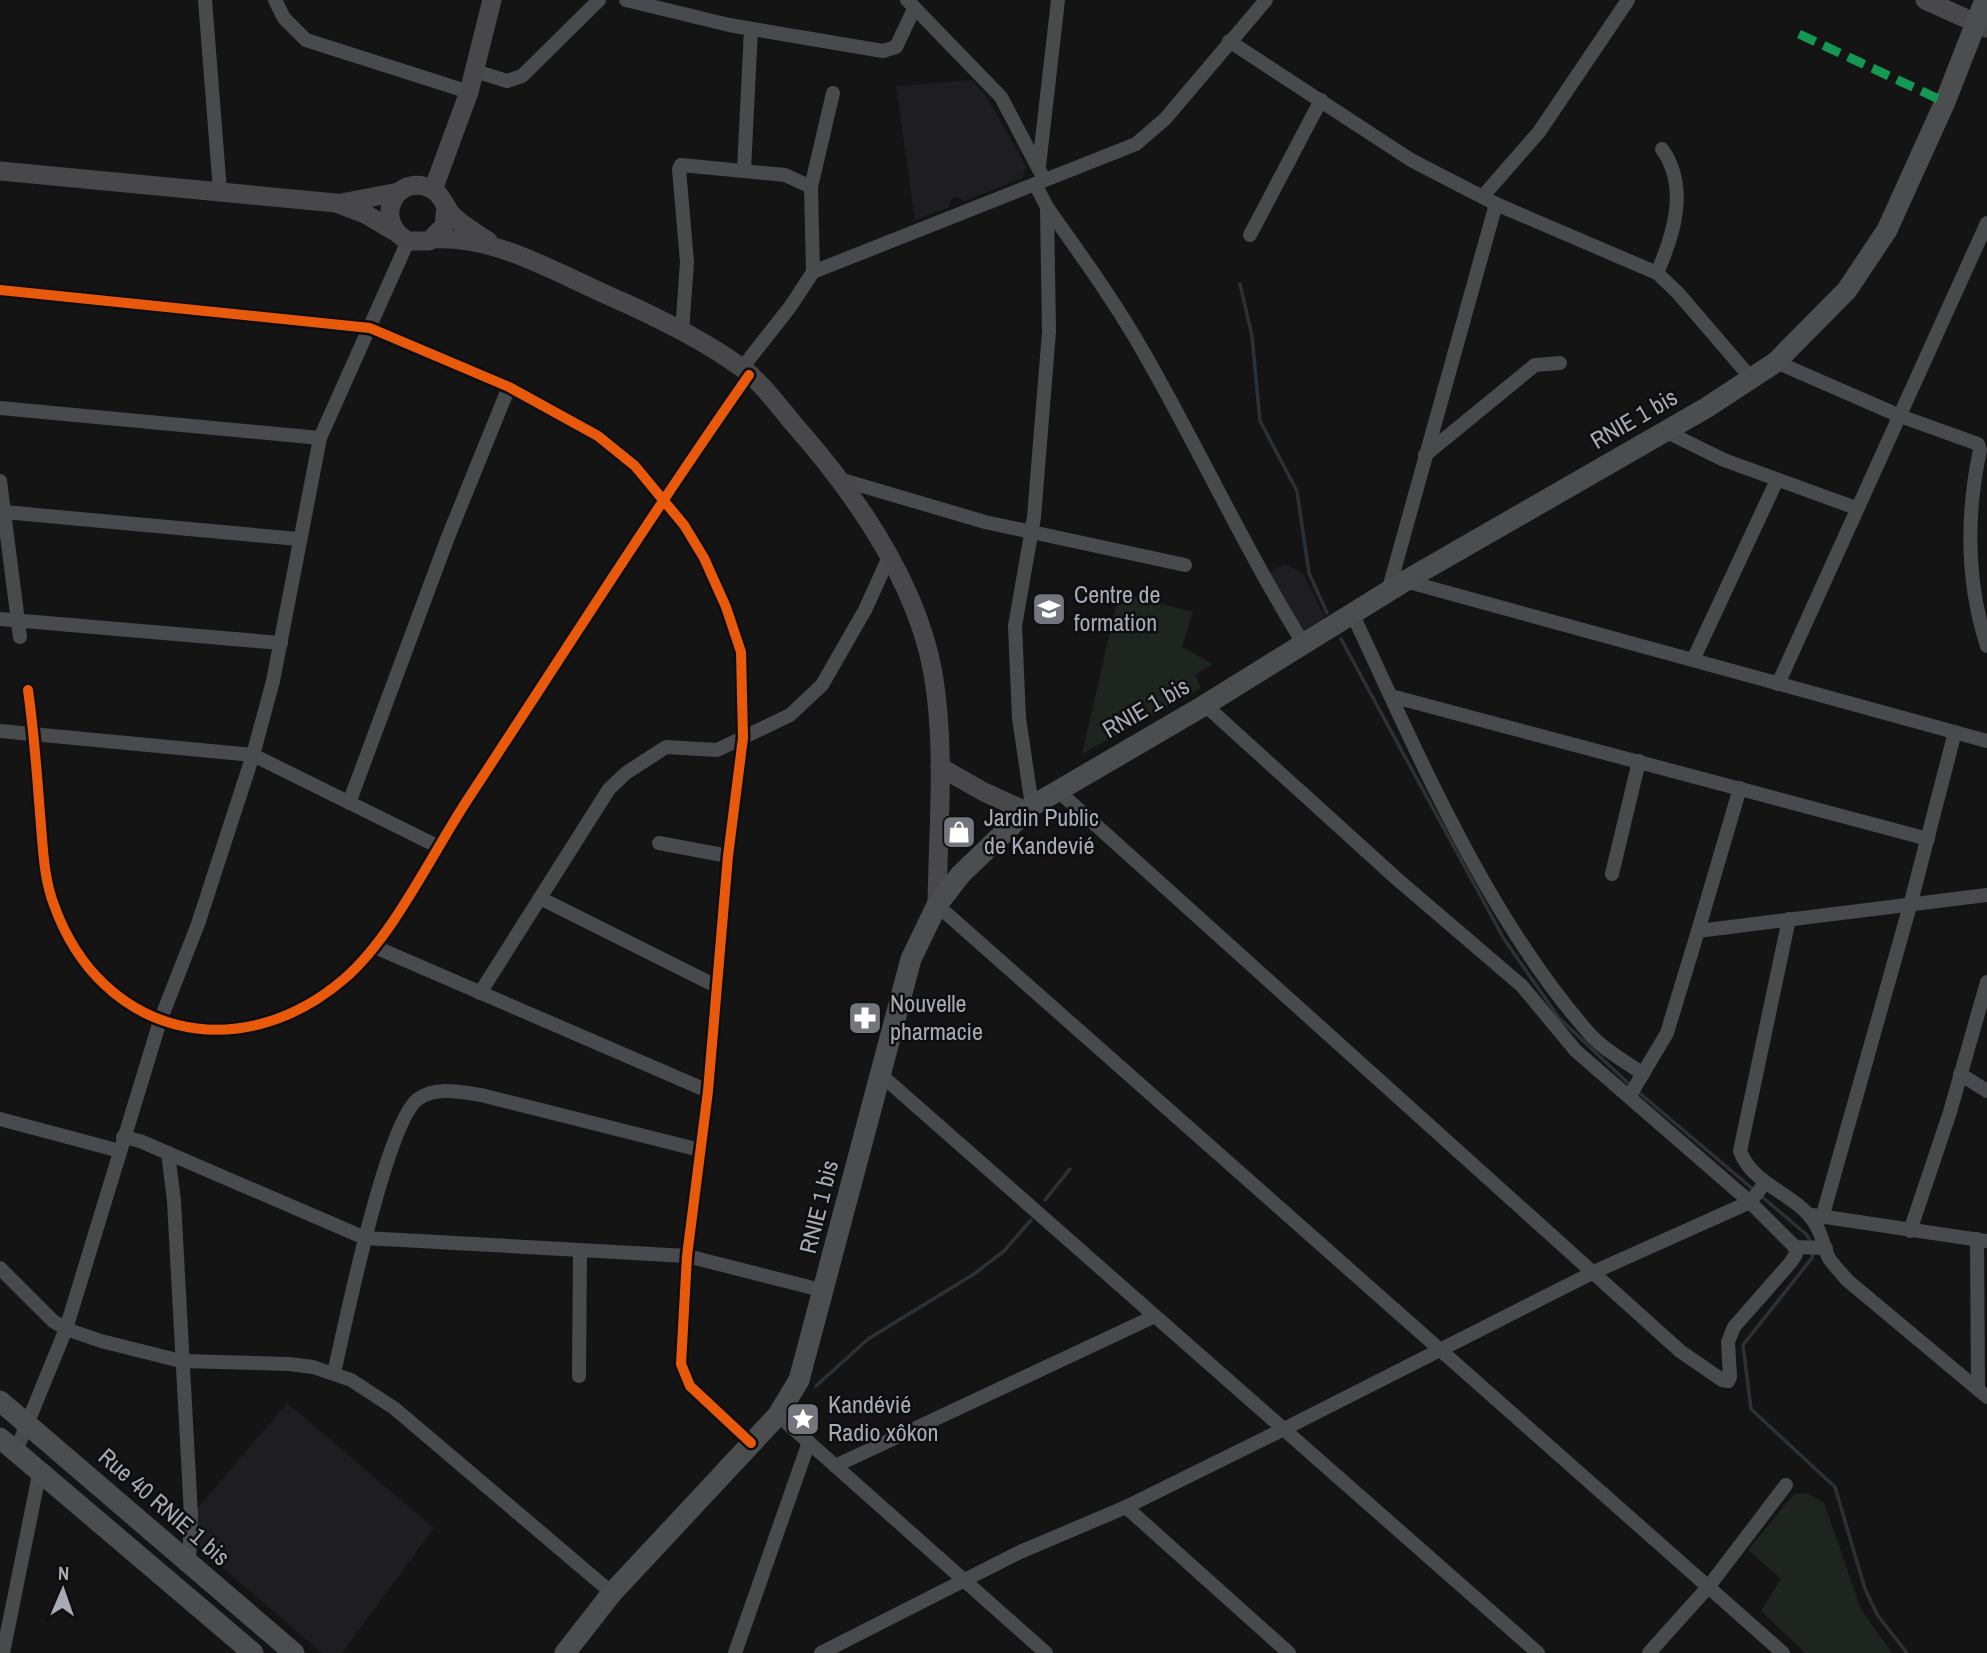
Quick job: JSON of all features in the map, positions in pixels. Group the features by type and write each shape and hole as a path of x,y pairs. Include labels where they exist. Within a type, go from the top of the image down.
{"main road":[{"path":"433,190 469,92 492,0"},
{"path":"1925,0 1982,25"},
{"name":"RNIE 1 bis","path":"565,1653 612,1593 778,1415 799,1380 825,1291 911,959 937,905 961,874 1029,808 1057,790 1205,705 1396,586 1665,431 1776,362 1847,290 1887,230 1982,25 1985,0"},
{"path":"0,171 336,203 367,215 401,236 422,243 433,239 464,240 500,249 631,305 682,332 746,372 839,480 890,557 918,620 932,670 940,730 937,905"},
{"path":"336,203 399,192 417,185 433,190 460,221 500,249"},
{"path":"399,192 389,211 401,236"},
{"path":"433,239 444,226 446,206"},
{"path":"940,767 1029,808"},
{"name":"Rue 40 RNIE 1 bis","path":"0,1401 294,1653"},
{"path":"8,1445 253,1653"}],"street":[{"path":"205,0 220,191"},
{"path":"275,0 284,18 306,40 469,92"},
{"path":"475,71 507,80 522,76 599,0"},
{"path":"626,0 751,29 892,51 910,5 1001,97 1039,177 1046,207 1049,332 1031,532 1015,626 1019,719 1029,808"},
{"path":"1039,177 1058,0"},
{"path":"27,691 34,734 45,871 62,927 90,972 112,994 160,1021 183,1027 226,1030 252,1027 294,1014 337,985 375,947 437,846 813,272 1039,177 1136,144 1148,137 1266,0"},
{"path":"1628,0 1490,200 1425,456 1396,586 1693,660 1987,741"},
{"path":"744,170 751,29"},
{"path":"1229,41 1411,160 1490,200 1657,273 1678,293 1751,378"},
{"path":"813,272 811,187 833,93"},
{"path":"1250,235 1321,100"},
{"path":"1657,273 1677,214 1671,162 1662,149"},
{"path":"682,332 687,262 679,169 686,164 785,175 811,187"},
{"path":"1046,207 1096,277 1144,352 1277,600 1303,643"},
{"path":"1778,684 1820,596 1856,508 1900,416 1975,243 1987,223"},
{"path":"8,1445 28,1424 66,1329 160,1021 198,924 253,755 281,643 298,539 320,438 370,328 401,236"},
{"path":"0,290 370,328 509,387 598,436 635,466 663,499 704,558 726,607 741,652 743,738 728,856 708,1091 687,1256 681,1364 685,1377 751,1443"},
{"path":"1776,362 1900,416 1978,444 1980,450 1968,531 1972,579 1987,646"},
{"path":"1425,456 1535,365 1560,363"},
{"path":"349,803 448,537 509,387"},
{"path":"0,408 320,438"},
{"path":"1665,431 1713,455 1856,508"},
{"path":"839,480 1031,532 1185,565"},
{"path":"1693,660 1777,480"},
{"path":"0,481 20,637"},
{"path":"4,512 298,539"},
{"path":"481,993 609,789 626,773 666,747 717,750 790,715 822,685 865,610 890,557"},
{"path":"1352,613 1441,803 1541,973 1590,1035 1641,1077"},
{"path":"0,619 281,643"},
{"path":"1391,696 1928,839"},
{"path":"1205,705 1397,878 1524,985 1576,1051 1751,1201 1800,1248 1824,1248"},
{"path":"0,731 253,755 437,846"},
{"path":"1955,732 1912,902 1815,1215 1828,1258 1847,1280 1982,1393"},
{"path":"1612,874 1639,761"},
{"path":"1630,1096 1667,1033 1740,788"},
{"path":"1057,790 1680,1351 1722,1380 1728,1381 1728,1342 1734,1327 1800,1248"},
{"path":"660,843 728,856"},
{"path":"1698,931 1912,902 1987,895"},
{"path":"540,898 716,986"},
{"path":"937,905 1438,1351 1783,1653"},
{"path":"1789,919 1740,1151 1744,1162 1764,1185 1815,1215 1982,1240 1982,1393"},
{"path":"375,947 708,1091"},
{"path":"1524,985 1541,973"},
{"path":"1910,1231 1987,982"},
{"path":"880,1074 1538,1653"},
{"path":"1960,1074 1987,1091"},
{"path":"334,1373 366,1238 402,1122 420,1097 435,1092 455,1091 481,1095 700,1150"},
{"path":"0,1119 168,1153 366,1238 687,1256 825,1291"},
{"path":"168,1153 174,1201 191,1515 189,1563"},
{"path":"821,1653 1053,1537 1126,1507 1594,1272 1751,1201 1764,1185"},
{"path":"579,1376 580,1250"},
{"path":"0,1268 27,1297 66,1329 141,1353 181,1361 289,1364 334,1373 351,1380 394,1408 612,1593"},
{"path":"835,1465 1155,1316"},
{"path":"778,1415 1046,1653"},
{"path":"735,1653 809,1442"},
{"path":"3,1653 40,1470"},
{"path":"1649,1653 1709,1586 1786,1485"},
{"path":"1126,1507 1289,1653"}],"shaded area":[{"path":"972,80 986,96 1026,166 1022,178 965,201 957,197 951,199 949,207 915,220 896,86"},
{"path":"1285,564 1303,573 1327,622 1304,635 1269,572"},
{"path":"1119,593 1193,612 1182,647 1213,664 1195,675 1201,688 1082,754"},
{"path":"287,1403 434,1528 342,1653 322,1653 195,1544 196,1510"},
{"path":"1807,1493 1824,1503 1861,1609 1892,1653 1805,1653 1761,1611 1781,1579 1748,1550 1794,1494"}],"waterway":[{"path":"1240,284 1252,336 1260,421 1297,491 1309,573 1327,613"},
{"path":"1341,639 1504,939 1559,1018 1631,1086"},
{"path":"1637,1091 1754,1190"},
{"path":"1045,1200 1070,1169"},
{"path":"1760,1195 1806,1234 1812,1244"},
{"path":"816,1386 868,1339 974,1274 1004,1251 1031,1220"},
{"path":"1813,1252 1812,1258 1743,1345 1751,1409 1835,1487 1865,1589 1878,1616 1907,1653"}],"marked path":[{"path":"1799,34 1945,102"}],"cycle path":[{"path":"0,290 370,328 509,387 598,436 635,466 684,525 704,558 726,607 741,652 743,738 728,856 708,1091 687,1256 681,1364 690,1386 751,1443"},
{"path":"28,690 44,860 50,894 76,949 104,984 139,1010 177,1025 218,1030 261,1024 303,1007 344,979 378,942 641,534 749,375"}],"place":[{"name":"Centre de formation","path":"1049,609"},
{"name":"Jardin Public de Kandevié","path":"959,832"},
{"name":"Nouvelle pharmacie","path":"865,1018"},
{"name":"Kandévié Radio xôkon","path":"803,1419"}]}
